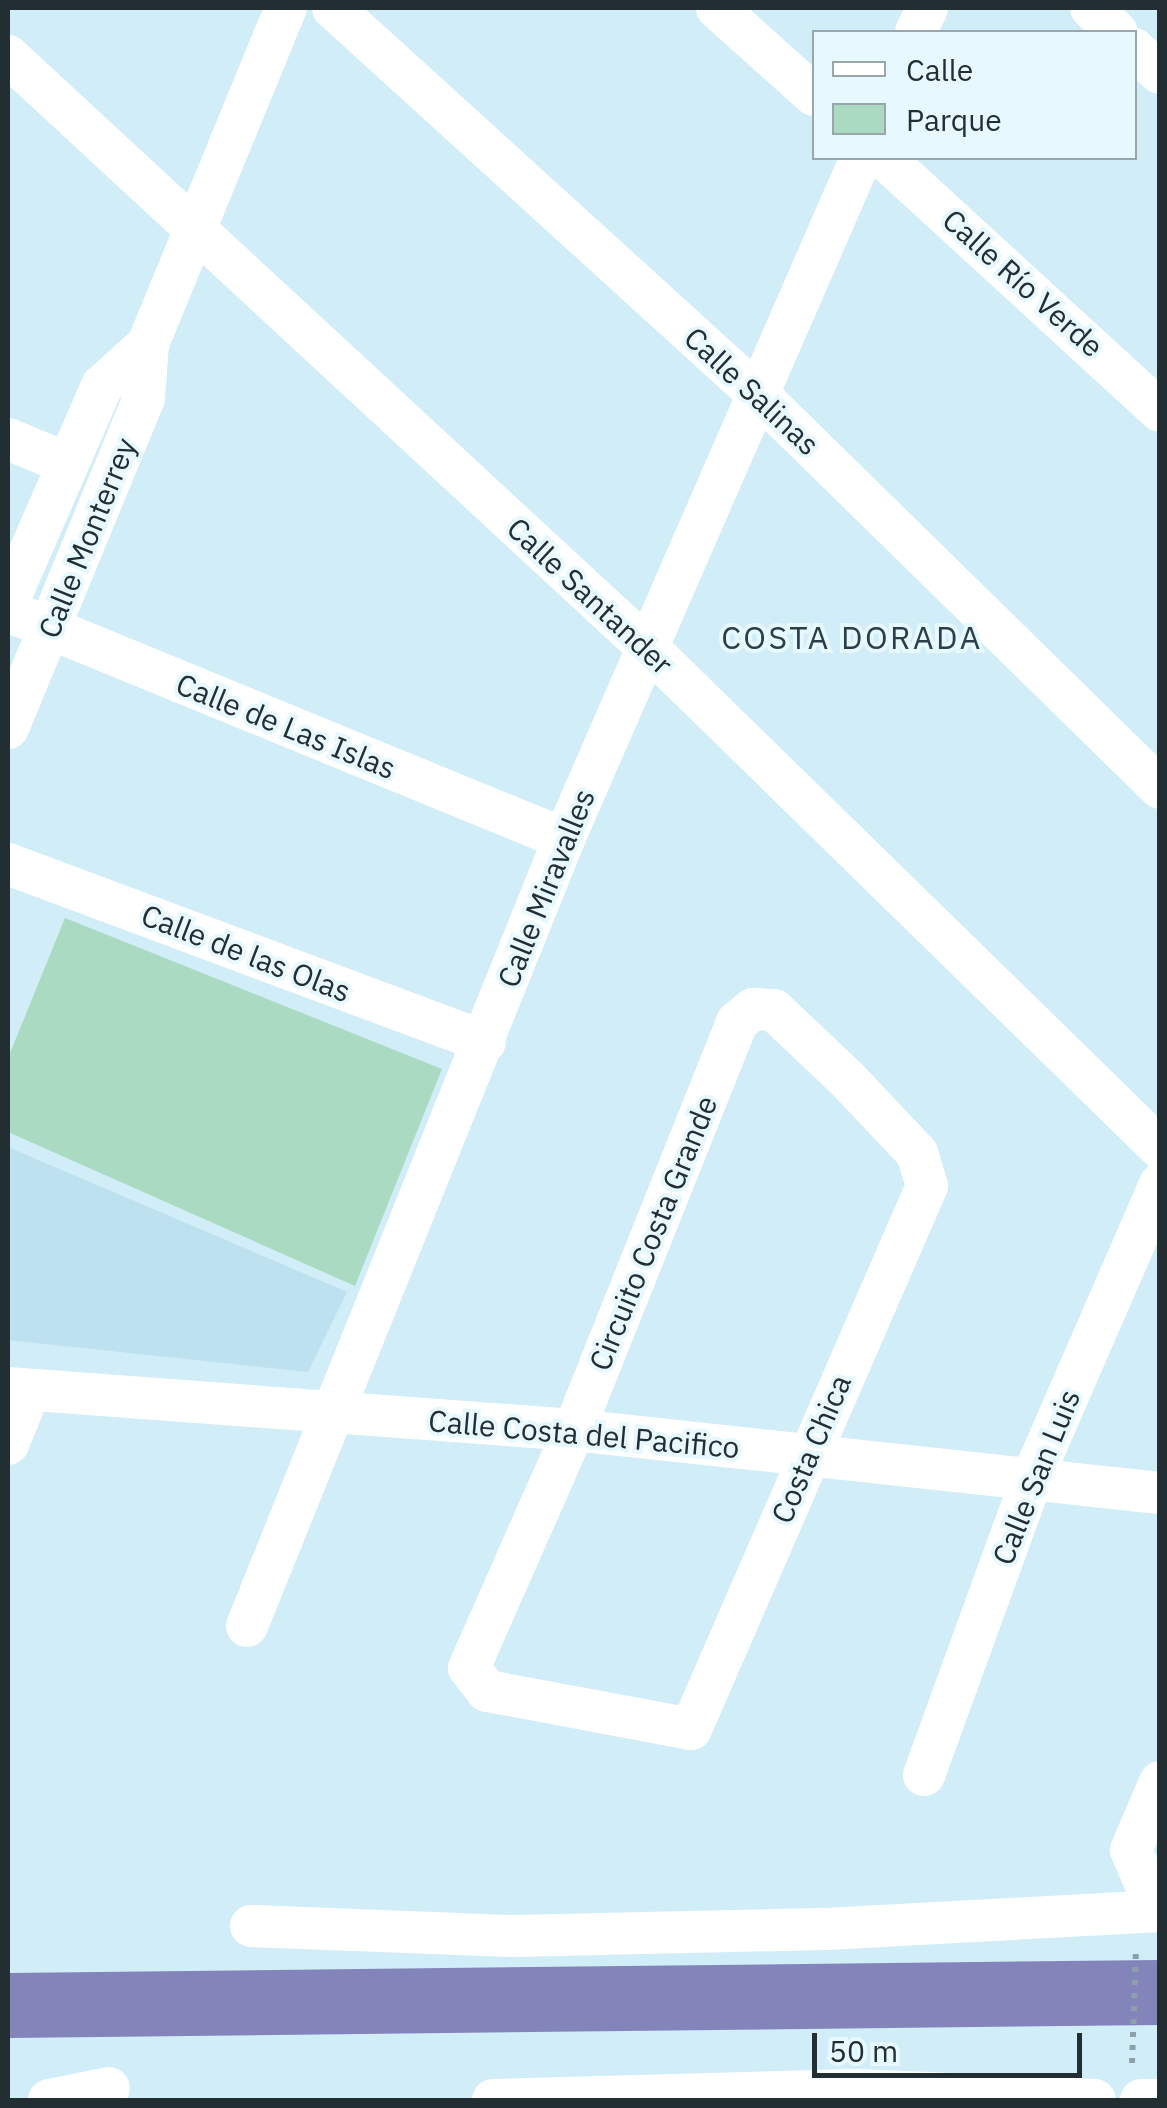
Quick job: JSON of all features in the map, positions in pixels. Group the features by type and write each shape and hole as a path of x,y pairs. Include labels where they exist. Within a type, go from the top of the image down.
{"street":[{"name":"Calle Monterrey","path":"8,728 144,398 148,344 286,8"},
{"name":"Calle Salinas","path":"334,8 762,398 1160,788"},
{"path":"717,8 812,93"},
{"path":"1091,8 1115,30"},
{"path":"1137,52 1160,73"},
{"name":"Calle Santander","path":"8,56 193,234 647,647 1160,1148"},
{"name":"Calle Miravalles","path":"246,1626 336,1413 564,840 647,647 762,398 860,160"},
{"name":"Calle Río Verde","path":"886,160 1160,411"},
{"name":"Calle Monterrey","path":"8,602 102,386 148,344"},
{"path":"8,438 66,463"},
{"name":"Calle de Las Islas","path":"8,611 564,840"},
{"name":"Calle de las Olas","path":"8,864 485,1042"},
{"name":"Circuito Costa Grande","path":"691,1729 487,1691 474,1682 468,1668 574,1430 737,1022 753,1009 774,1010 847,1079 926,1168"},
{"name":"Costa Chica","path":"691,1729 702,1714 806,1456 927,1186 926,1168"},
{"name":"Calle San Luis","path":"924,1774 1031,1482 1160,1184"},
{"path":"8,1444 19,1389"},
{"name":"Calle Costa del Pacifico","path":"19,1389 574,1430 1160,1493"},
{"path":"252,1926 514,1936 1151,1918 1131,1850 1160,1782"},
{"path":"49,2100 109,2088"},
{"path":"493,2100 709,2098 858,2090 978,2099 1095,2100"}],"path":[{"path":"1144,2093 1151,1918"}],"shaded area":[{"path":"8,1147 347,1292 308,1372 8,1340"}],"green space":[{"path":"65,918 442,1069 355,1286 8,1132 8,1058"}],"waterway":[{"path":"8,2005 1160,1992"}],"district":[{"name":"COSTA DORADA","path":"852,637"}]}
